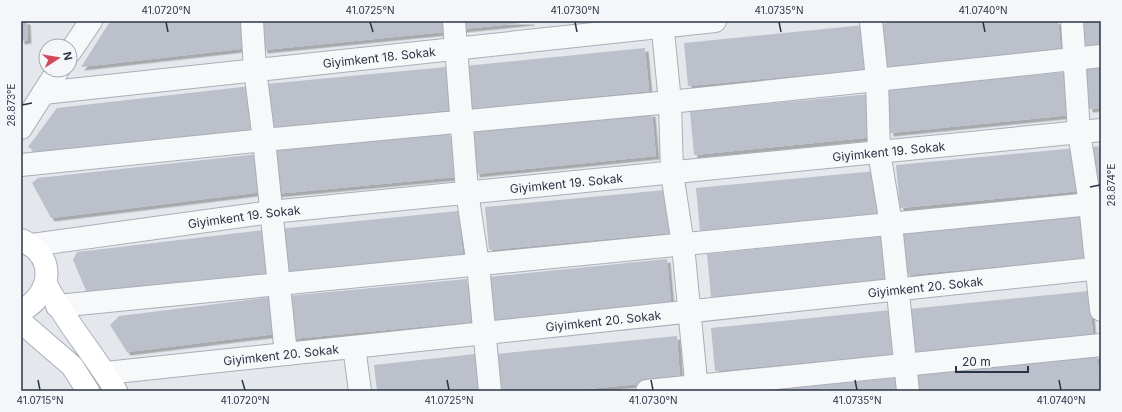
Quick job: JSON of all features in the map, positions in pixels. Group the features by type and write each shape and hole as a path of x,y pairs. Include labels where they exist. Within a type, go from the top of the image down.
{"street":[{"path":"78,40 90,21"},
{"path":"252,21 255,70 264,140 286,354"},
{"path":"454,21 463,121 466,192 478,265 490,391"},
{"name":"Giyimkent 18. Sokak","path":"43,93 457,49 663,24 716,21"},
{"path":"871,21 877,80 879,152 891,224 908,391"},
{"path":"1072,21 1076,58 1079,132 1096,204 1101,310"},
{"path":"663,24 670,102 672,173 683,244 697,388"},
{"path":"21,165 264,140 670,102 1101,56"},
{"path":"21,128 53,78"},
{"name":"Giyimkent 19. Sokak","path":"27,242 271,212 1101,130"},
{"path":"57,306 1096,204"},
{"path":"21,311 31,306 40,296 46,284 47,274 45,264 40,253 27,242"},
{"name":"Giyimkent 20. Sokak","path":"111,382 286,354 1099,268"},
{"path":"46,284 57,306 111,382"},
{"path":"21,322 72,366 88,391"},
{"path":"647,391 697,388 1101,345"},
{"path":"354,347 360,391"}],"building":[{"path":"21,21 27,21 28,40 21,41"},
{"path":"125,21 246,21 249,48 81,67 109,23"},
{"path":"261,21 443,21 444,32 264,50"},
{"path":"462,21 531,21 531,22 463,29"},
{"path":"910,21 1058,21 1061,50 881,67 877,24"},
{"path":"1079,21 1101,21 1101,48 1081,50"},
{"path":"864,25 868,69 688,86 684,43"},
{"path":"645,48 649,91 469,109 465,66"},
{"path":"1101,64 1101,108 1089,109 1085,66"},
{"path":"446,67 450,110 270,127 266,84"},
{"path":"1066,72 1070,115 890,133 886,90"},
{"path":"251,86 257,130 40,154 28,147 57,108"},
{"path":"870,94 874,137 694,155 690,111"},
{"path":"652,113 656,156 476,174 472,131"},
{"path":"450,134 455,177 275,194 270,151"},
{"path":"1101,146 1101,190 1096,190 1092,147"},
{"path":"1076,148 1080,191 900,208 896,165"},
{"path":"259,154 262,192 51,218 32,183 38,178"},
{"path":"876,171 880,214 700,231 696,188"},
{"path":"665,190 669,233 489,250 485,207"},
{"path":"458,211 463,254 283,272 278,229"},
{"path":"1083,215 1087,258 907,275 903,232"},
{"path":"264,230 269,273 87,293 73,260 77,252"},
{"path":"887,236 891,279 711,297 707,254"},
{"path":"667,259 671,302 491,320 487,277"},
{"path":"467,279 471,322 291,339 287,296"},
{"path":"1089,291 1093,335 913,352 909,309"},
{"path":"272,297 275,334 127,352 110,325 119,316"},
{"path":"891,310 895,354 715,371 711,328"},
{"path":"677,336 680,380 566,391 500,391 496,354"},
{"path":"475,354 479,391 377,391 374,365"},
{"path":"1097,355 1101,391 919,391 917,372"},
{"path":"895,378 896,391 773,391 773,390"}]}
